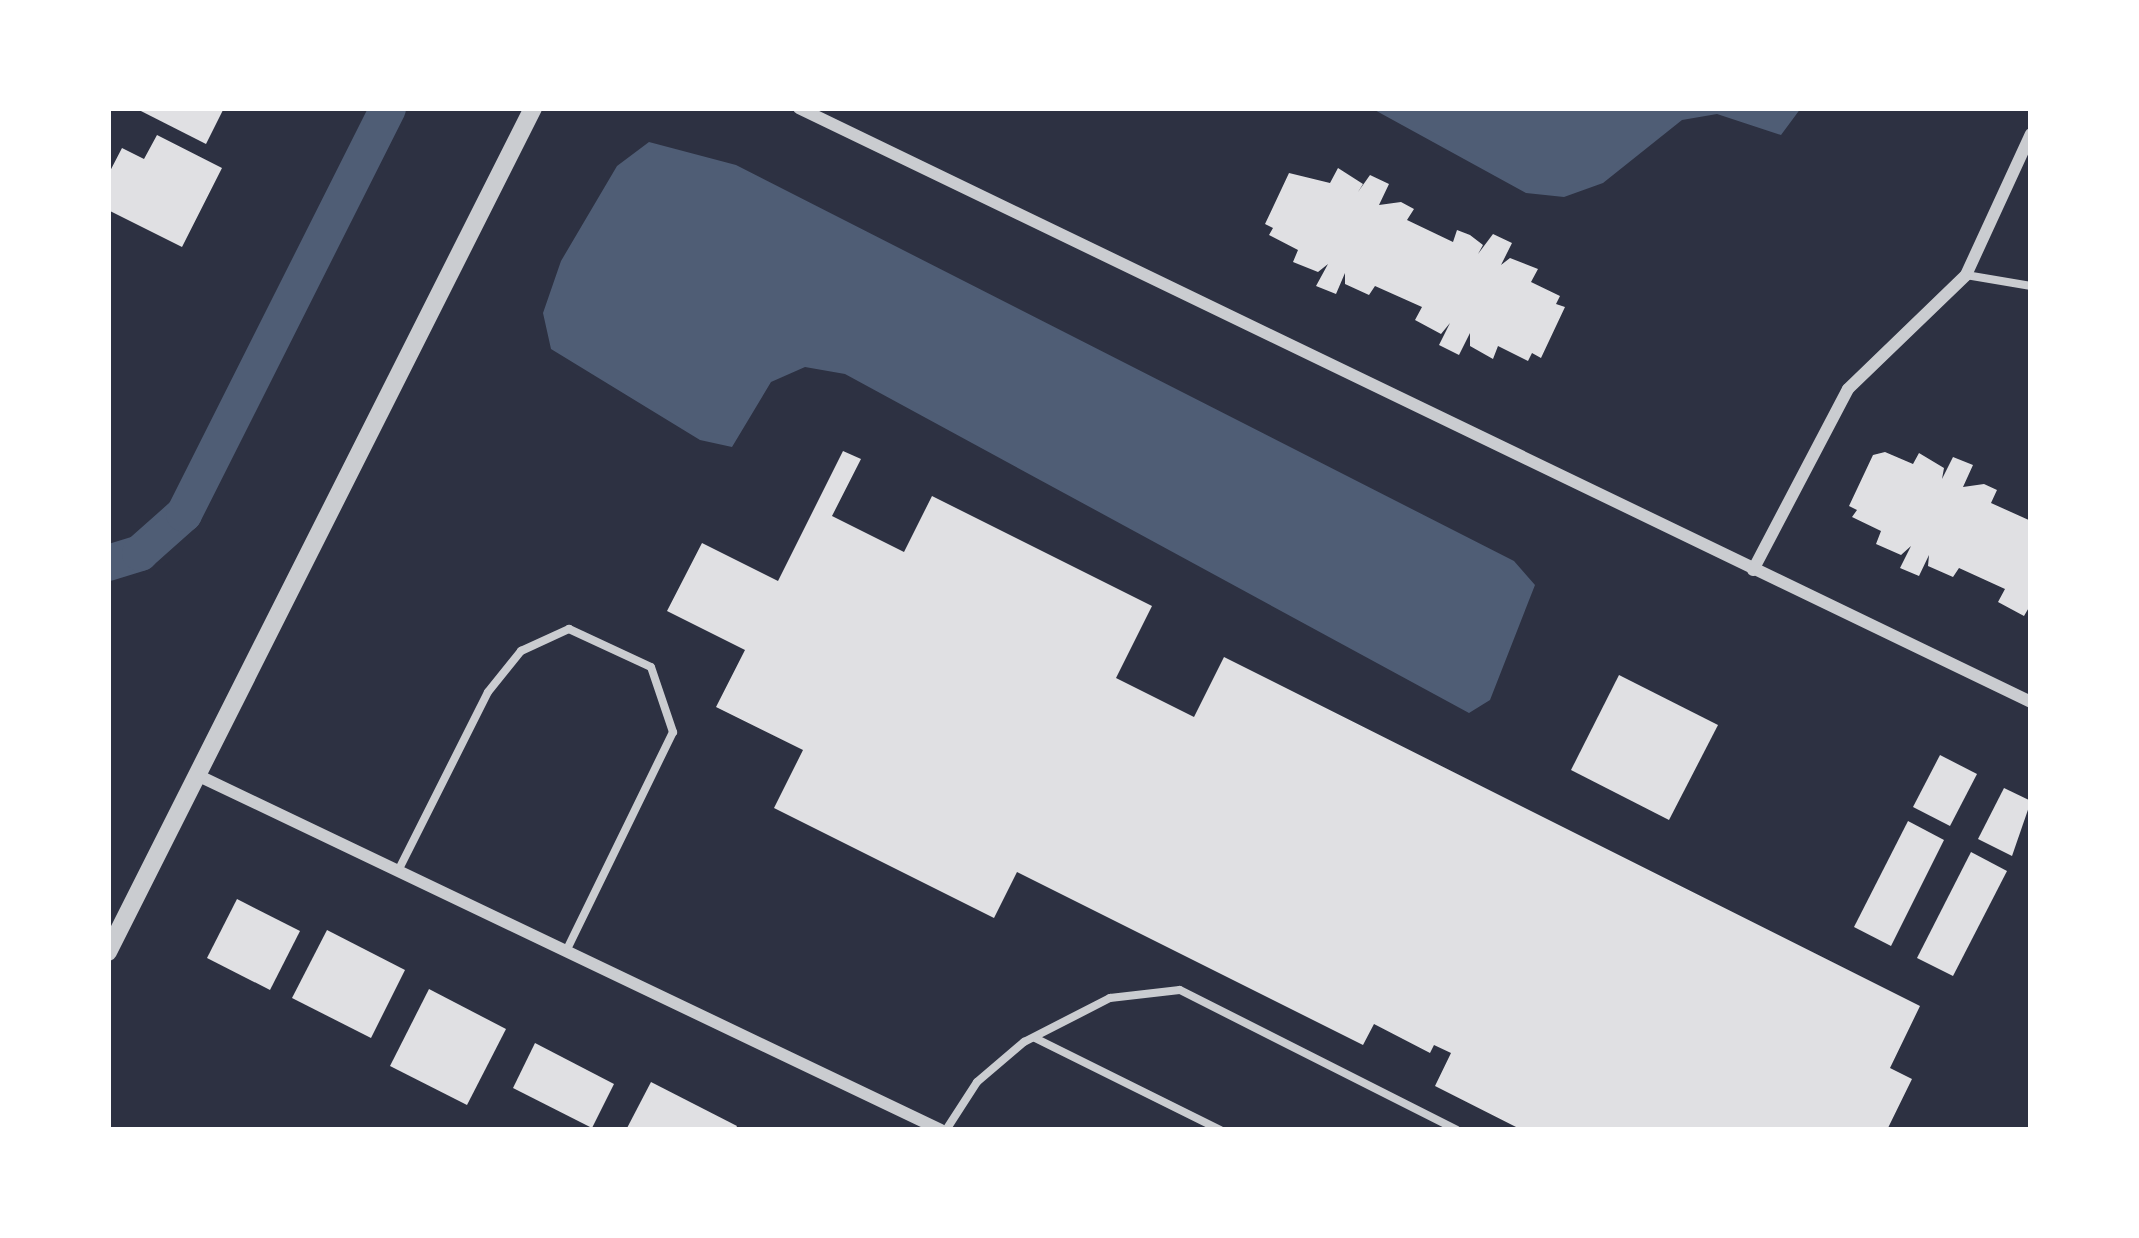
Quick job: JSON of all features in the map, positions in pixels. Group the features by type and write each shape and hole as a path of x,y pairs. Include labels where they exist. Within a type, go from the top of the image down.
{"street":[{"path":"108,952 533,108"},
{"path":"800,108 2031,702"},
{"path":"1753,571 1848,389 1966,275 2026,164 2031,134"},
{"path":"197,775 944,1130"}],"lane":[{"path":"1966,275 2031,286"},
{"path":"398,871 488,692 521,651 569,628 651,667 673,732 566,951"},
{"path":"944,1130 977,1082 1034,1037 1110,998 1180,990 1457,1130"},
{"path":"1034,1037 1220,1130"}],"water":[{"path":"1371,108 1801,108 1781,135 1717,114 1682,120 1603,183 1564,197 1526,193"},
{"path":"649,142 736,165 1514,561 1535,585 1490,700 1469,713 845,374 805,367 771,382 732,447 700,440 551,349 543,313 561,261 617,166"}],"building":[{"path":"135,108 224,108 206,144"},
{"path":"157,135 222,168 182,247 108,210 108,175 122,148 144,159"},
{"path":"1338,168 1363,184 1358,192 1370,175 1389,184 1379,205 1401,202 1414,209 1407,220 1453,242 1457,230 1470,235 1483,245 1478,254 1493,234 1512,243 1501,265 1510,258 1538,269 1531,282 1560,296 1556,304 1565,307 1541,358 1532,353 1528,361 1498,346 1493,359 1470,346 1470,333 1459,355 1439,345 1450,323 1441,334 1415,320 1422,307 1375,286 1369,295 1345,284 1345,273 1336,294 1316,286 1328,264 1318,272 1293,262 1298,250 1269,235 1273,228 1265,224 1289,173 1330,183"},
{"path":"843,451 861,459 832,516 904,552 932,496 1152,606 1116,678 1194,717 1224,657 1920,1006 1890,1068 1912,1079 1887,1130 1522,1130 1435,1086 1451,1053 1434,1045 1430,1053 1374,1024 1363,1045 1017,872 994,918 774,808 803,750 716,707 745,650 667,611 702,543 778,581"},
{"path":"1885,452 1913,464 1919,453 1944,468 1942,479 1953,457 1973,465 1963,487 1984,484 1997,490 1991,503 2031,521 2031,604 2024,616 1998,602 2005,589 1959,568 1953,577 1928,566 1929,555 1919,576 1900,568 1911,546 1901,555 1876,544 1881,531 1852,517 1857,510 1849,506 1873,455"},
{"path":"1619,675 1718,725 1669,820 1571,770"},
{"path":"1940,755 1977,774 1950,826 1913,807"},
{"path":"2004,788 2031,801 2012,856 1978,839"},
{"path":"1908,821 1944,840 1891,946 1854,927"},
{"path":"1971,852 2007,871 1953,976 1917,958"},
{"path":"237,899 300,931 270,990 207,958"},
{"path":"327,930 405,970 371,1038 292,998"},
{"path":"429,989 506,1029 467,1105 390,1066"},
{"path":"535,1043 614,1084 592,1128 513,1088"},
{"path":"651,1082 737,1126 735,1130 626,1130"}],"waterway":[{"path":"108,563 140,553 184,514 388,108"}]}
